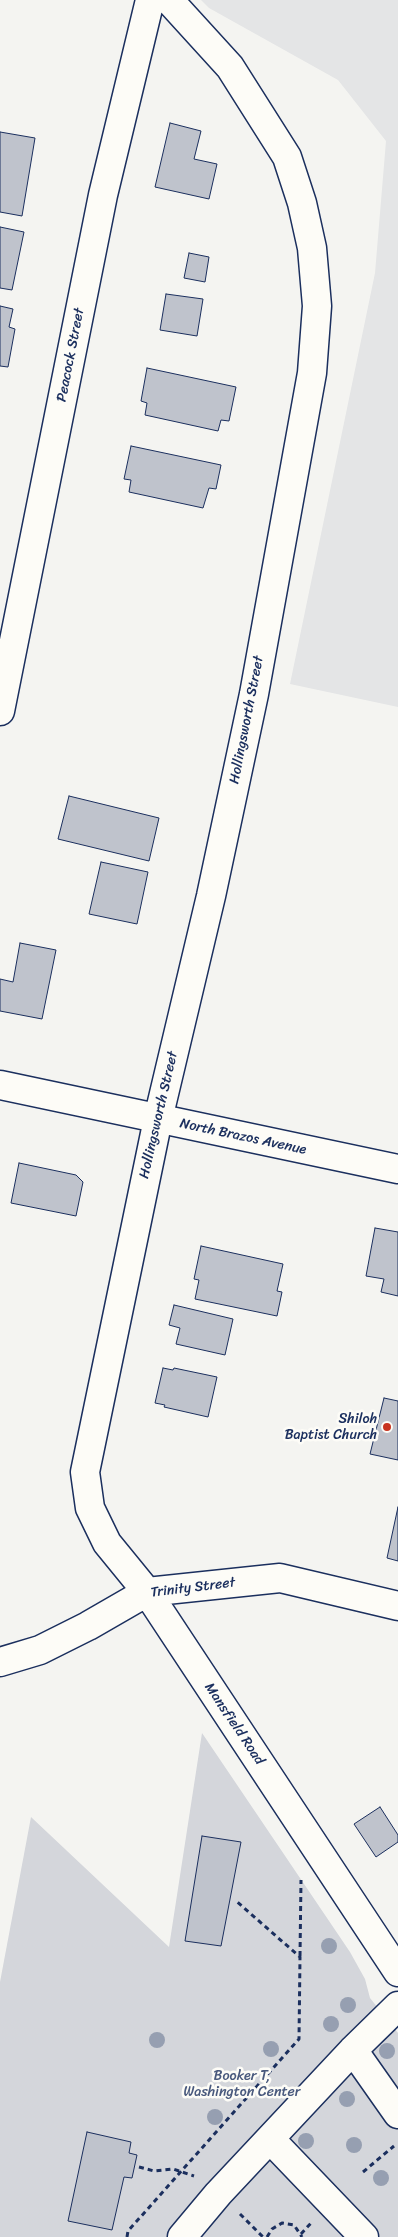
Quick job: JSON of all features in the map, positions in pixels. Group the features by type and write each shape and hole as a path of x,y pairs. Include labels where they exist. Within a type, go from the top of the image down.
{"street":[{"name":"Peacock Street","path":"0,711 103,195 150,0"},
{"name":"Hollingsworth Street","path":"85,1472 158,1119 211,896 254,694 312,373 316,306 312,248 302,204 287,157 230,67 169,0"},
{"name":"North Brazos Avenue","path":"0,1086 398,1170"},
{"name":"Mansfield Road","path":"85,1472 90,1508 107,1543 147,1592 398,1972"},
{"name":"Trinity Street","path":"0,1662 40,1650 88,1626 147,1592 280,1578 398,1606"},
{"path":"182,2237 218,2194 271,2140 353,2050 398,2006"},
{"path":"353,2050 398,2114"},
{"path":"271,2140 364,2237"}],"path":[{"path":"127,2237 128,2231 298,2039 301,1877"},
{"path":"235,1900 300,1957"},
{"path":"363,2172 394,2146"},
{"path":"139,2167 154,2171 173,2169 198,2178"},
{"path":"236,2210 263,2237"},
{"path":"267,2237 272,2229 282,2223 294,2225 302,2235 315,2219"}],"shaded area":[{"path":"201,0 398,0 398,707 290,684 375,273 386,141 338,80 209,8"}],"green space":[{"name":"Booker T, Washington Center","path":"202,1733 350,1952 365,1979 370,1998 398,2033 398,2237 0,2237 0,1982 31,1817 169,1947"}],"building":[{"path":"170,123 201,131 194,159 217,164 209,199 155,187"},
{"path":"0,132 35,138 22,216 0,212"},
{"path":"0,227 24,232 12,290 0,288"},
{"path":"189,253 209,257 205,282 184,278"},
{"path":"166,294 203,299 197,336 160,330"},
{"path":"0,306 13,309 9,327 15,329 8,367 0,366"},
{"path":"147,368 236,387 229,421 221,420 218,431 145,415 147,403 141,401"},
{"path":"131,446 221,465 216,489 209,488 203,508 129,492 131,480 124,479"},
{"path":"69,796 159,818 149,861 58,839"},
{"path":"101,862 148,872 137,924 89,914"},
{"path":"20,943 56,950 42,1019 0,1011 0,979 13,982"},
{"path":"19,1163 76,1175 83,1182 76,1216 11,1203"},
{"path":"375,1228 398,1232 398,1296 381,1292 384,1279 366,1276"},
{"path":"201,1246 283,1264 277,1291 282,1292 277,1316 195,1299 199,1280 194,1279"},
{"path":"174,1305 233,1319 225,1355 176,1344 180,1328 169,1325"},
{"path":"163,1368 173,1370 174,1368 217,1377 208,1417 164,1407 165,1405 155,1403"},
{"name":"Shiloh Baptist Church","path":"384,1398 398,1401 398,1460 370,1454"},
{"path":"398,1507 398,1561 387,1558"},
{"path":"380,1807 398,1835 398,1842 376,1857 354,1824"},
{"path":"202,1836 241,1842 221,1946 185,1941"},
{"path":"87,2132 131,2142 129,2153 137,2155 132,2178 124,2177 112,2230 68,2221"}],"place":[{"name":"Shiloh Baptist Church","path":"387,1427"}]}
